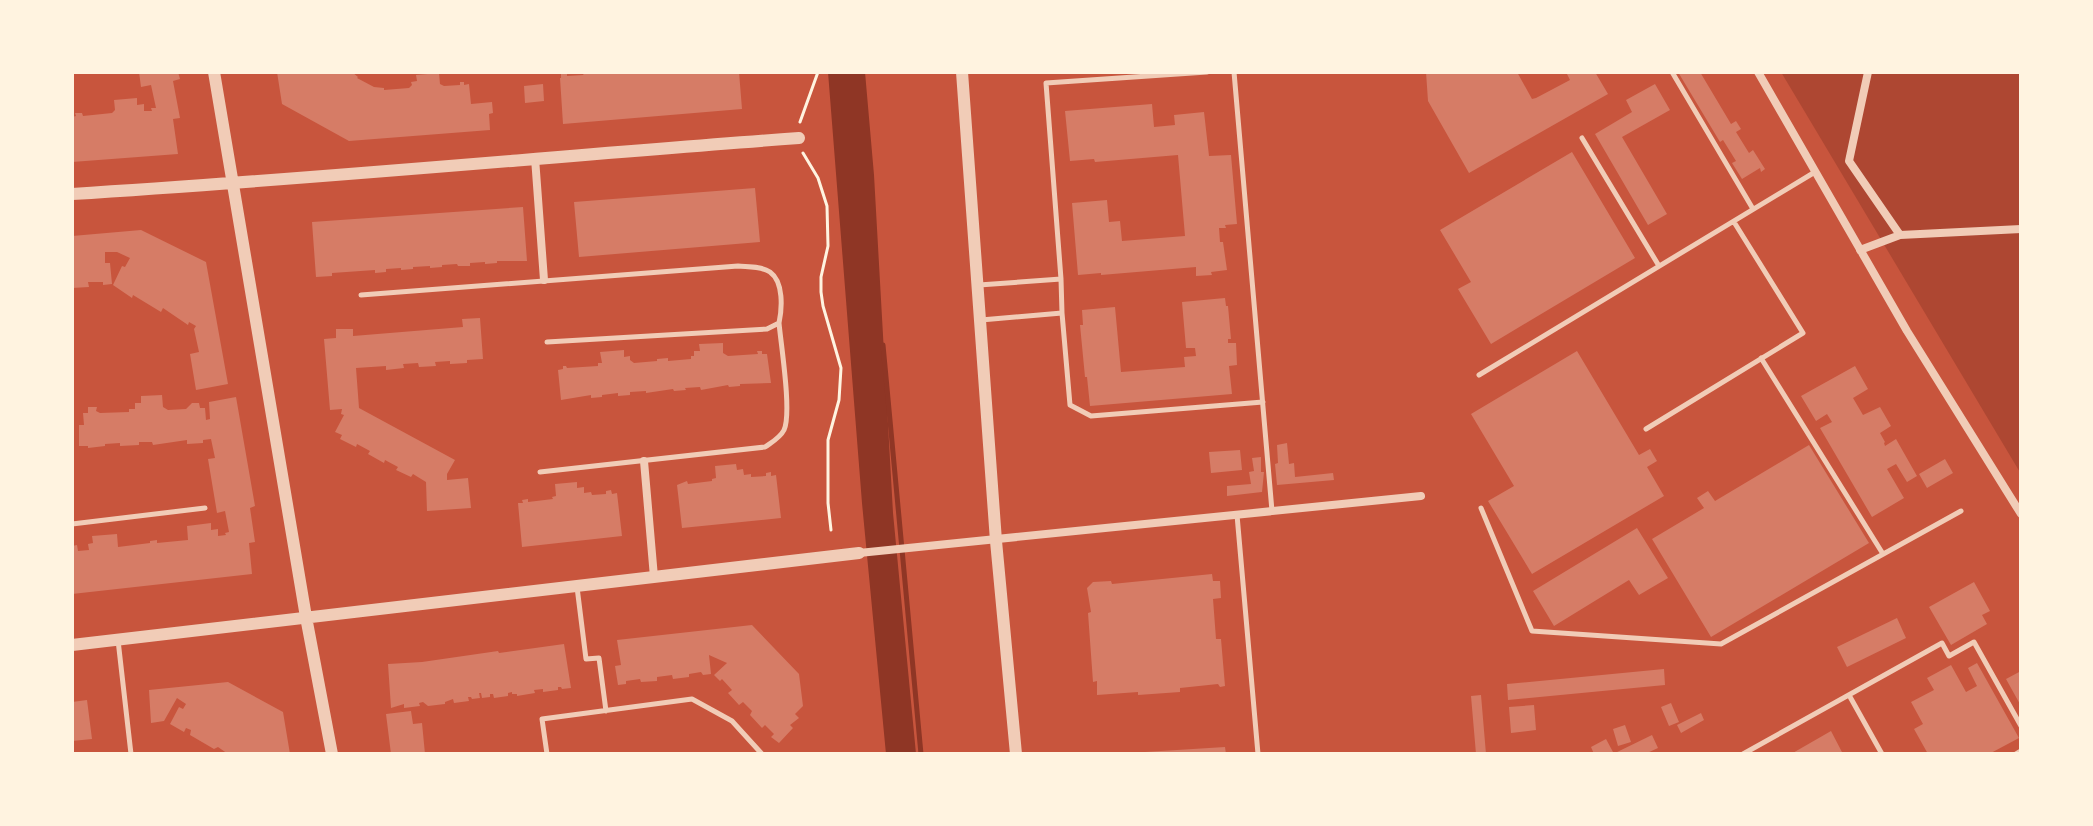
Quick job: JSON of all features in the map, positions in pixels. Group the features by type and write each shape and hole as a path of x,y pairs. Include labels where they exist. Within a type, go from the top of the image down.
{"street":[{"path":"214,72 332,754"},
{"path":"962,72 996,541 1016,754"},
{"path":"1758,72 1907,331 2021,514"},
{"path":"1868,72 1849,161 1900,235"},
{"path":"72,194 799,138"},
{"path":"535,158 544,280"},
{"path":"1860,250 1900,235 2021,229"},
{"path":"644,461 654,577"},
{"path":"72,645 859,553 1421,496"}],"lane":[{"path":"1207,72 1046,83 1070,405 1091,416 1263,402"},
{"path":"1234,72 1272,512"},
{"path":"1672,72 1753,209"},
{"path":"1582,138 1659,266"},
{"path":"1479,375 1815,172"},
{"path":"1646,429 1803,333 1734,222"},
{"path":"361,295 738,266 761,268 773,273 778,283 787,414 784,429 776,440 765,447 540,472"},
{"path":"978,285 1061,279"},
{"path":"980,320 1062,313"},
{"path":"547,342 767,329 779,323"},
{"path":"1761,358 1883,554"},
{"path":"72,524 205,508"},
{"path":"1481,508 1532,631 1721,644 1961,511"},
{"path":"1237,515 1258,754"},
{"path":"576,586 586,659 599,658 606,711"},
{"path":"118,640 131,754"},
{"path":"1743,754 1942,643 1949,656 1974,642 2021,726"},
{"path":"1849,695 1882,754"},
{"path":"547,754 542,719 692,699 732,721 762,754"}],"path":[{"path":"818,72 798,131 800,146 818,178 827,206 828,246 821,292 841,368 839,400 828,440 831,530"}],"shaded area":[{"path":"828,72 865,72 874,175 893,513 916,754 886,754 862,503"},
{"path":"1781,72 2021,72 2021,474"}],"building":[{"path":"139,72 178,72 180,79 173,81 180,118 173,119 178,154 72,162 72,117 76,116 75,113 82,113 83,116 112,113 115,110 114,100 137,98 137,105 144,104 144,111 156,108 151,85 141,87"},
{"path":"277,72 352,72 357,78 384,90 409,88 411,82 417,81 416,75 439,73 440,84 444,86 460,85 460,82 469,84 471,104 492,102 490,130 349,141 282,104"},
{"path":"585,72 739,72 742,109 563,124 561,74 583,75"},
{"path":"1426,72 1517,72 1532,99 1570,80 1566,72 1595,72 1608,94 1469,173 1428,101"},
{"path":"1678,72 1700,72 1731,124 1736,121 1741,129 1736,132 1749,153 1753,150 1765,169 1761,172 1760,168 1742,179 1732,163 1736,161 1723,140 1720,142"},
{"path":"543,84 544,101 525,103 524,86"},
{"path":"1655,84 1670,110 1622,137 1667,214 1648,225 1595,134 1632,112 1626,100"},
{"path":"1152,104 1154,127 1175,125 1174,115 1204,112 1209,156 1231,155 1237,224 1219,228 1227,270 1196,276 1196,267 1078,275 1072,203 1107,200 1109,222 1120,221 1122,241 1185,236 1178,155 1070,161 1065,111"},
{"path":"1572,152 1635,258 1491,344 1458,289 1471,282 1440,230"},
{"path":"755,188 760,242 579,257 574,202"},
{"path":"523,207 527,261 386,269 386,272 375,273 375,270 332,273 332,276 316,277 312,222"},
{"path":"141,230 206,262 228,384 196,390 190,354 199,352 196,326 189,322 188,325 163,308 161,312 133,295 132,298 113,285 122,266 125,267 130,258 117,252 105,252 105,263 110,263 112,284 88,282 89,287 72,288 72,236"},
{"path":"1225,298 1231,339 1228,343 1236,343 1237,365 1229,366 1232,394 1090,406 1080,325 1083,325 1082,310 1115,307 1121,372 1185,367 1184,357 1196,356 1195,348 1186,348 1182,302"},
{"path":"480,318 483,359 467,360 467,363 435,362 436,366 403,364 404,368 386,370 386,366 356,368 359,408 455,460 447,480 468,478 471,508 427,511 426,482 413,474 411,477 396,470 398,467 385,460 384,463 357,444 356,447 340,439 342,435 335,432 344,415 341,414 342,409 330,410 324,339 336,338 336,329 353,329 353,336 463,327 462,319"},
{"path":"723,343 723,353 728,356 758,354 757,351 767,354 771,383 701,390 700,387 630,392 630,395 618,396 618,393 591,398 591,395 561,400 558,370 563,366 598,366 602,363 600,352 624,350 624,357 630,356 634,363 668,358 668,361 691,359 694,351 700,351 699,344"},
{"path":"1577,351 1639,455 1650,449 1657,461 1647,467 1664,496 1532,574 1488,501 1514,486 1471,414"},
{"path":"1855,366 1868,389 1853,398 1863,415 1880,407 1891,426 1880,433 1885,446 1896,439 1917,476 1907,482 1896,464 1887,469 1904,498 1872,517 1820,428 1832,422 1827,414 1816,421 1801,396"},
{"path":"162,395 163,407 168,410 186,409 192,403 199,403 200,408 205,408 206,420 210,419 209,402 236,397 255,506 250,508 255,542 249,543 252,574 72,594 72,546 77,545 78,551 89,550 88,544 93,543 92,536 117,534 118,547 157,540 157,543 188,540 187,526 211,523 211,530 218,529 218,536 229,532 225,511 217,513 208,459 215,458 211,439 187,444 187,440 153,445 152,442 139,442 139,445 79,446 79,425 84,425 83,413 88,413 88,407 97,407 96,411 100,413 129,412 129,409 135,409 135,403 141,403 141,396"},
{"path":"1287,443 1289,464 1294,463 1295,477 1333,473 1334,480 1277,485 1277,445"},
{"path":"1809,445 1869,543 1711,637 1652,539 1704,508 1697,498 1708,491 1715,501"},
{"path":"1240,450 1242,470 1211,473 1209,452"},
{"path":"1261,457 1261,472 1264,472 1262,492 1227,496 1227,486 1251,484 1249,472 1254,471 1252,458"},
{"path":"1945,459 1953,473 1927,488 1919,474"},
{"path":"736,464 737,470 743,469 744,475 751,474 751,477 766,476 771,472 771,476 776,475 781,518 682,528 677,485 687,481 688,484 712,481 716,478 715,466"},
{"path":"577,482 577,488 584,487 584,493 606,494 611,490 612,494 617,493 622,536 522,547 518,503 528,499 528,502 553,499 556,496 555,484"},
{"path":"1637,528 1668,578 1639,595 1629,580 1554,626 1533,591"},
{"path":"1212,574 1213,581 1220,581 1221,598 1213,599 1216,639 1221,639 1225,686 1218,684 1180,688 1180,692 1138,695 1138,692 1097,695 1097,681 1093,682 1088,613 1091,612 1087,588 1093,582 1111,581 1112,584"},
{"path":"1974,582 1990,611 1982,615 1987,624 1951,645 1929,607"},
{"path":"1897,618 1906,638 1847,667 1837,647"},
{"path":"752,625 799,674 803,706 795,714 799,718 790,725 793,728 779,743 771,737 774,734 765,725 762,728 750,715 752,711 743,702 739,705 728,693 732,690 722,679 720,681 714,675 727,663 709,655 711,674 703,675 701,672 673,679 672,675 657,677 657,681 641,682 640,679 618,685 615,666 621,665 617,640"},
{"path":"564,644 571,688 558,687 558,690 543,692 543,689 534,690 535,693 517,696 512,692 508,696 494,698 490,694 490,697 482,698 479,693 480,698 468,697 469,701 454,703 453,699 445,704 428,706 423,702 419,703 420,706 404,708 404,704 391,708 388,664"},
{"path":"1977,663 2019,738 1989,754 1928,754 1914,729 1923,724 1911,702 1934,690 1927,678 1951,665 1966,692 1977,686 1968,668"},
{"path":"1664,669 1665,685 1508,700 1507,684"},
{"path":"2021,671 2021,706 2006,679"},
{"path":"228,682 283,712 290,754 228,754 218,747 214,749 190,735 191,730 186,728 184,732 170,724 179,707 183,709 186,704 177,698 164,721 151,723 149,690"},
{"path":"1481,695 1486,754 1476,754 1471,696"},
{"path":"87,700 92,739 72,741 72,702"},
{"path":"1671,703 1679,722 1669,726 1661,707"},
{"path":"1534,705 1536,730 1511,733 1509,707"},
{"path":"411,711 413,724 422,723 425,754 391,754 386,714"},
{"path":"1701,713 1704,720 1681,733 1677,725"},
{"path":"1625,725 1631,742 1618,746 1613,729"},
{"path":"1831,731 1843,754 1791,754"},
{"path":"1652,735 1658,748 1645,754 1613,754"},
{"path":"1606,739 1613,752 1594,754 1591,747"},
{"path":"1225,747 1226,754 1145,754 1145,752"}],"waterway":[{"path":"883,345 921,754"}]}
